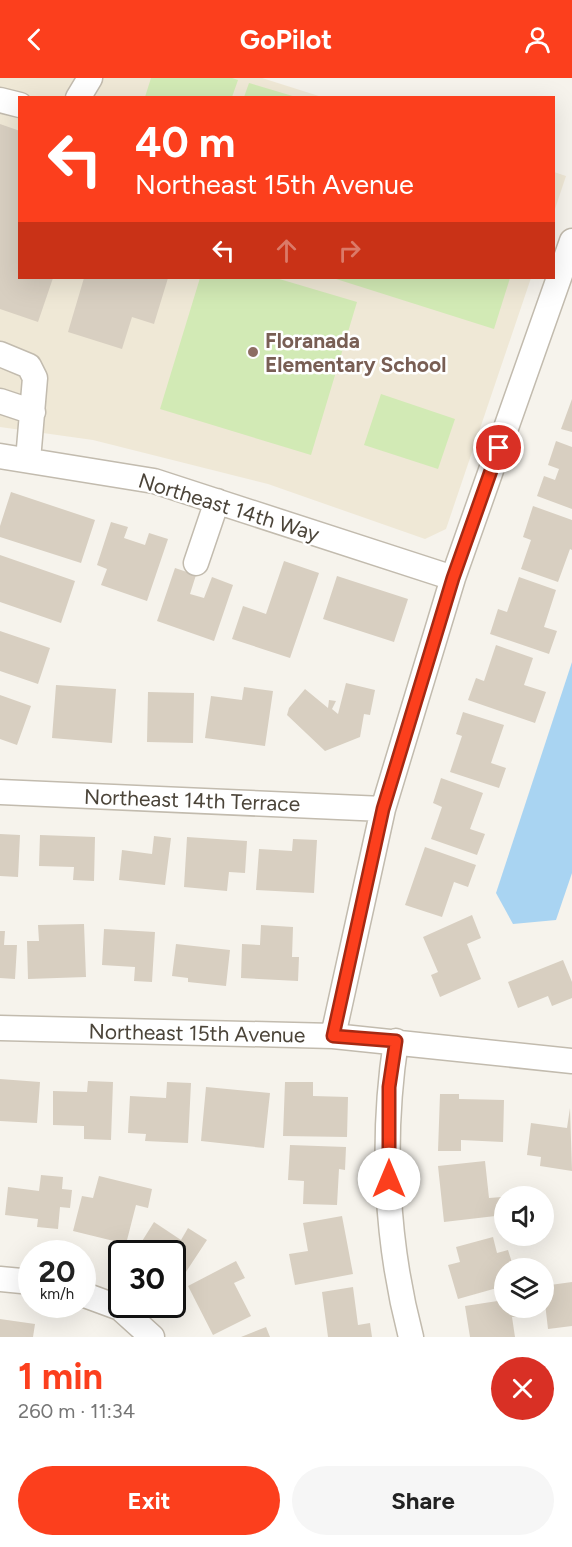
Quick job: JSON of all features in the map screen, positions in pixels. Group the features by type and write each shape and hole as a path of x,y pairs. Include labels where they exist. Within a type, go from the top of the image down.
{"street":[{"path":"79,96 90,78"},
{"path":"0,100 18,104"},
{"path":"333,1036 383,809 453,578 572,241"},
{"path":"0,354 21,361 35,378 28,460"},
{"path":"0,401 33,412"},
{"name":"Northeast 14th Way","path":"0,456 154,481 453,578"},
{"path":"196,563 217,501"},
{"name":"Northeast 14th Terrace","path":"0,792 383,809"},
{"name":"Northeast 15th Avenue","path":"0,1028 333,1036 572,1061"},
{"path":"396,1041 389,1087 390,1225 411,1337"},
{"path":"0,1279 18,1281"},
{"path":"96,1299 120,1308 152,1337"}],"shaded area":[{"name":"Floranada Elementary School","path":"0,78 262,78 319,96 18,96 18,279 531,279 446,529 425,539 268,484 93,440 0,427"},
{"path":"555,172 566,176 555,209"}],"green space":[{"path":"151,78 232,78 238,80 232,96 145,96"},
{"path":"249,83 293,96 244,96"},
{"path":"200,279 279,279 357,302 311,455 160,409"},
{"path":"336,279 510,279 494,329"},
{"path":"381,394 455,419 438,469 364,445"}],"water":[{"path":"572,662 572,873 556,920 513,924 496,893"}],"building":[{"path":"0,124 18,130 18,279 53,279 38,322 0,309"},
{"path":"84,279 168,279 154,324 132,317 122,349 68,332"},
{"path":"572,399 572,432 561,429"},
{"path":"556,441 572,447 572,509 537,496 544,476 555,480 559,469 548,465"},
{"path":"11,492 95,520 81,563 0,537 0,526"},
{"path":"533,506 572,520 572,550 570,549 558,582 521,569 531,540 523,537"},
{"path":"111,522 128,527 124,538 145,545 149,533 168,539 147,601 101,585 107,569 97,565"},
{"path":"0,555 75,581 61,623 0,602"},
{"path":"284,561 319,573 290,658 232,639 243,606 266,614"},
{"path":"175,568 196,575 190,594 204,598 212,577 233,585 214,641 157,621"},
{"path":"337,576 408,599 394,642 323,619"},
{"path":"519,577 556,590 544,627 557,631 549,654 490,634 498,609 507,612"},
{"path":"0,631 50,648 38,684 0,671"},
{"path":"496,645 533,658 524,685 546,692 535,723 468,700 476,678 484,681"},
{"path":"346,683 375,690 370,715 364,714 360,737 325,751 287,715 289,708 305,689 328,708 329,700 336,701 332,709 338,714"},
{"path":"56,685 116,689 112,743 52,738"},
{"path":"244,687 273,691 265,746 205,738 211,696 242,700"},
{"path":"148,692 194,693 193,743 147,742"},
{"path":"0,695 31,706 17,745 0,739"},
{"path":"463,712 504,725 491,763 506,768 499,788 450,772 462,736 456,734"},
{"path":"441,778 483,793 470,829 485,834 477,855 431,839 442,807 433,803"},
{"path":"0,834 20,835 18,877 0,876"},
{"path":"40,835 95,837 94,881 73,880 74,867 39,866"},
{"path":"154,836 171,838 165,885 119,880 122,850 152,854"},
{"path":"187,837 247,841 245,873 229,872 227,891 184,887"},
{"path":"293,839 317,840 314,893 256,890 259,849 292,851"},
{"path":"425,847 476,865 468,887 454,882 442,917 405,905"},
{"path":"472,915 481,938 467,944 481,979 440,997 431,975 438,972 423,937"},
{"path":"84,924 86,977 28,979 27,941 39,941 38,925"},
{"path":"261,925 293,927 292,957 299,957 298,981 241,978 242,944 260,945"},
{"path":"104,929 155,932 152,982 134,981 135,967 102,965"},
{"path":"0,931 5,931 4,945 17,945 15,979 0,978"},
{"path":"176,944 230,950 226,986 188,982 188,978 172,976"},
{"path":"563,960 572,982 572,998 552,1006 548,996 518,1008 508,982"},
{"path":"0,1079 40,1082 37,1123 0,1121"},
{"path":"88,1081 113,1082 111,1140 84,1139 84,1126 53,1125 53,1091 87,1092"},
{"path":"167,1082 191,1083 188,1143 145,1141 146,1134 128,1133 130,1096 166,1098"},
{"path":"285,1082 313,1082 313,1096 348,1097 347,1137 283,1136"},
{"path":"206,1087 270,1093 264,1148 201,1141"},
{"path":"440,1094 459,1094 459,1099 504,1100 503,1142 461,1140 461,1151 438,1151"},
{"path":"570,1108 572,1171 540,1166 541,1157 527,1155 531,1123 567,1128"},
{"path":"290,1145 346,1147 345,1170 339,1169 337,1205 303,1204 304,1181 288,1180"},
{"path":"485,1161 489,1198 494,1198 494,1216 444,1222 438,1166"},
{"path":"41,1175 63,1177 62,1189 72,1190 70,1208 60,1207 58,1229 37,1227 38,1219 5,1215 8,1187 39,1191"},
{"path":"99,1176 152,1189 148,1208 136,1205 127,1240 110,1240 73,1231 82,1196 93,1198"},
{"path":"342,1216 353,1274 295,1285 289,1254 308,1251 303,1223"},
{"path":"154,1222 181,1240 143,1240"},
{"path":"188,1228 207,1240 186,1272 186,1240 181,1240"},
{"path":"493,1237 497,1253 508,1250 511,1258 494,1258 494,1289 458,1299 448,1265 460,1262 456,1247"},
{"path":"236,1261 245,1278 234,1283 251,1316 213,1335 188,1286"},
{"path":"572,1282 572,1326 548,1329 547,1318 554,1318 554,1284"},
{"path":"353,1287 358,1325 370,1323 372,1337 328,1337 322,1292"},
{"path":"494,1302 494,1318 512,1318 515,1337 470,1337 465,1306"},
{"path":"0,1319 35,1324 33,1337 0,1337"},
{"path":"266,1327 270,1337 241,1337"}],"place":[{"name":"Floranada Elementary School","path":"253,352"}],"route":[{"path":"389,1179 389,1087 396,1041 333,1036 383,809 453,578 499,448"}]}
